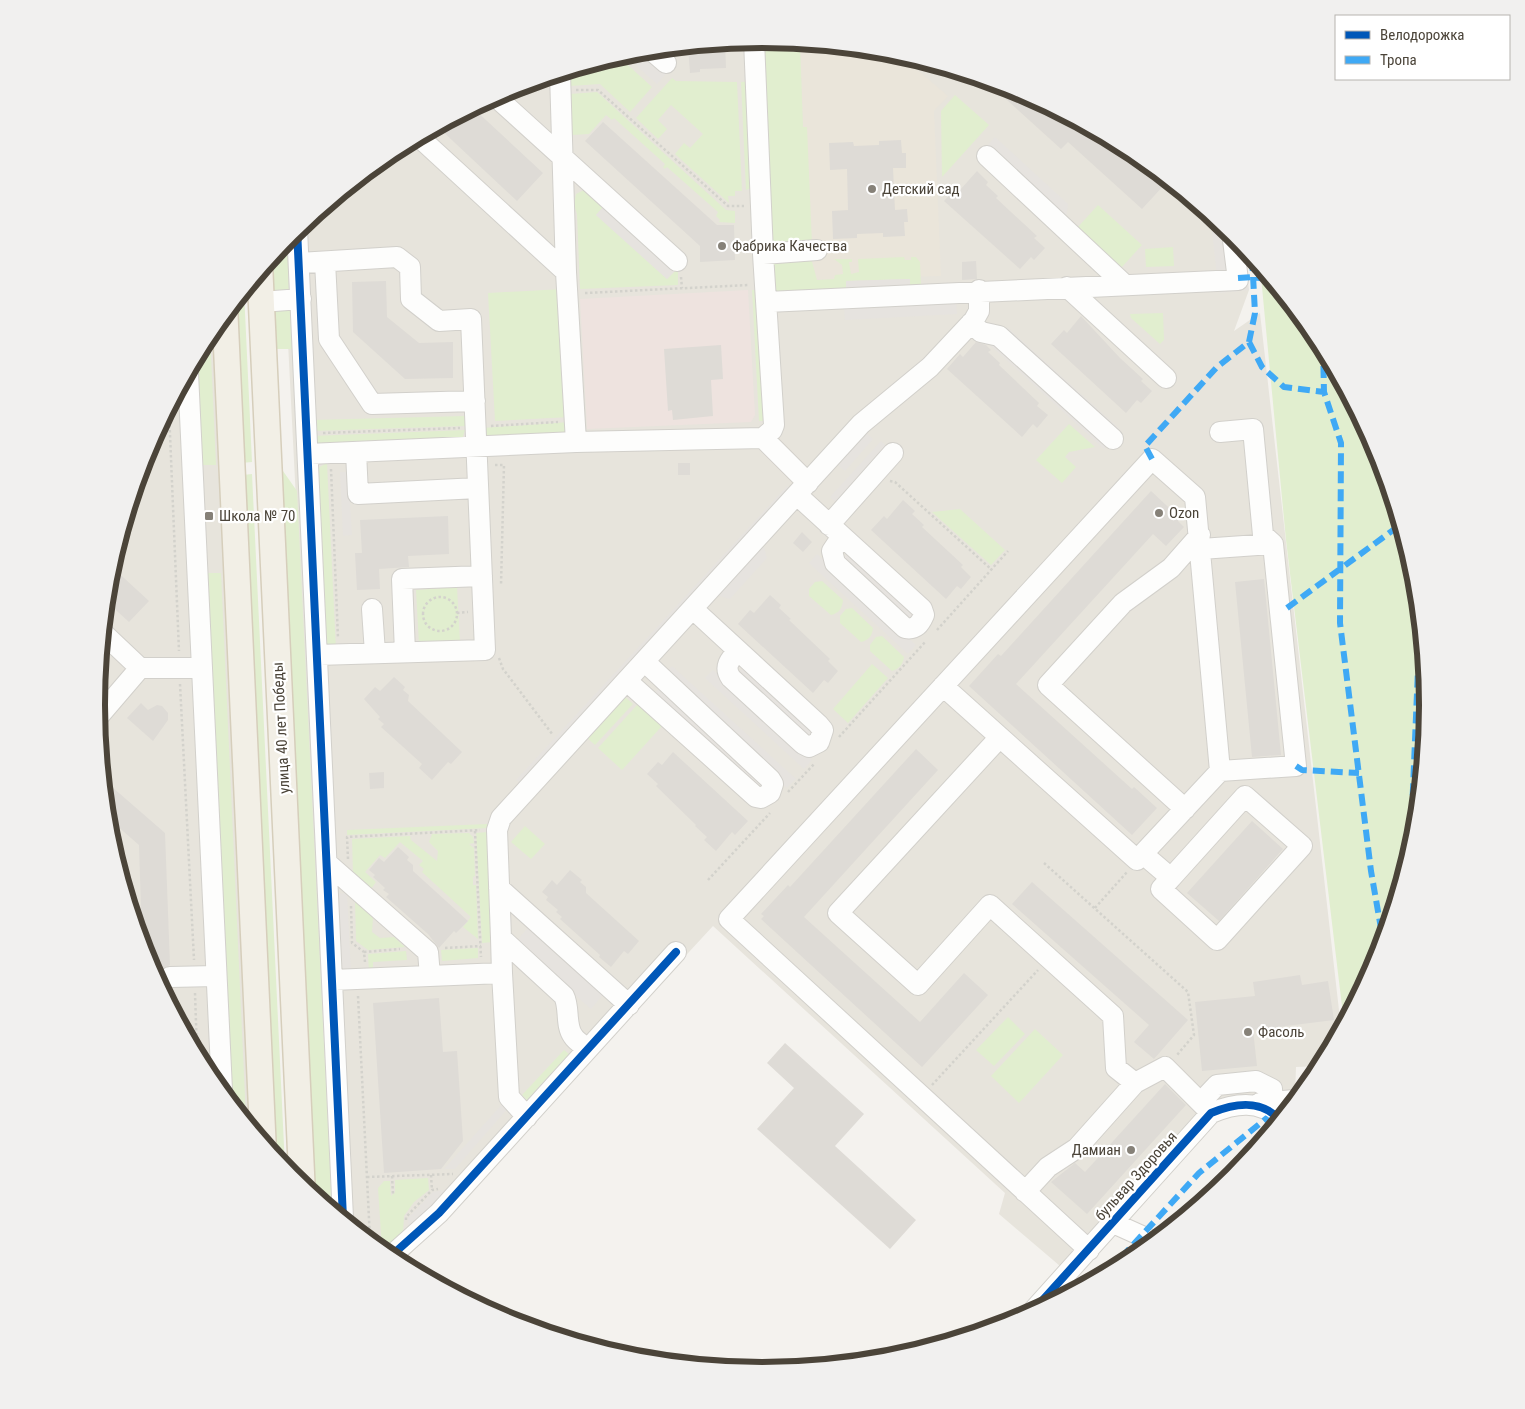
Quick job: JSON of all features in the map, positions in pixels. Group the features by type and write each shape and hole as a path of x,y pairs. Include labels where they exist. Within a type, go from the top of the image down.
{"main road":[{"name":"улица 40 лет Победы","path":"260,282 301,1172"},
{"path":"226,326 262,1130"}],"street":[{"path":"308,454 576,442 763,438 772,430 774,425 763,254 754,48"},
{"path":"564,81 566,272 576,442"},
{"path":"502,102 677,261"},
{"path":"424,142 566,272"},
{"path":"987,156 1125,285"},
{"path":"298,240 343,1209"},
{"path":"766,293 926,284 979,290 1238,280 1234,247"},
{"path":"763,254 817,250"},
{"path":"299,263 397,257 410,267 411,299 439,322 471,319 475,400 485,650 317,655"},
{"path":"326,262 329,339 372,404 475,400"},
{"path":"1067,287 1166,378"},
{"path":"527,1117 509,1097 502,973 494,942 499,888 497,830 501,818 628,682 861,424 930,367 971,323 979,310 979,290"},
{"path":"261,302 301,299"},
{"path":"971,323 981,332 999,336 1113,439"},
{"path":"189,386 221,1077"},
{"path":"1140,857 1220,771 1296,766 1273,544 1263,535 1253,428 1220,432"},
{"path":"763,438 836,531 922,609 924,615 916,627 905,628 835,563 832,558 836,531 893,452"},
{"path":"356,452 358,494 478,488"},
{"path":"1089,1250 921,1098 729,919 1152,459 1195,497 1201,542 1220,771"},
{"path":"1185,809 1048,685 1122,603 1172,568 1201,542 1273,544"},
{"path":"405,652 402,580 482,576"},
{"path":"372,609 374,653"},
{"path":"693,609 738,650 818,724 822,730 819,742 810,747 802,744 731,678 727,667 729,660 738,650"},
{"path":"109,639 140,668 202,668"},
{"path":"628,682 756,797 761,798 770,793 773,784 770,779 645,662"},
{"path":"105,709 140,668"},
{"path":"943,686 1140,857 1171,878"},
{"path":"1000,737 838,913 918,985 990,905 1113,1016 1116,1068 1135,1083"},
{"path":"1245,796 1302,846 1217,940 1161,889 1171,878 1245,796"},
{"path":"327,863 432,948 428,952 430,976"},
{"path":"499,888 629,1005"},
{"path":"494,942 564,996 569,1005 569,1028 573,1036 588,1050"},
{"path":"396,1250 439,1213 676,952"},
{"path":"332,980 362,984 430,976 502,973"},
{"path":"170,977 216,976"},
{"path":"1025,1192 1048,1167 1077,1148 1135,1083 1166,1067 1206,1107"},
{"name":"бульвар Здоровья","path":"1046,1297 1113,1223 1206,1107 1230,1105 1268,1108 1285,1103"},
{"path":"1113,1223 1146,1238"}],"path":[{"path":"564,81 598,90 728,206 746,206"},
{"path":"577,294 766,293"},
{"path":"307,434 476,446 575,420"},
{"path":"169,422 197,1037"},
{"path":"476,446 504,465 500,590"},
{"path":"330,453 338,640"},
{"path":"888,481 895,482 992,570"},
{"path":"834,743 1008,551"},
{"path":"436,597 450,600 457,612 456,620 446,630 432,630 423,619 425,605 436,597"},
{"path":"457,612 470,612"},
{"path":"499,658 503,669 564,750"},
{"path":"787,793 820,757"},
{"path":"708,880 774,808"},
{"path":"348,837 488,830"},
{"path":"475,831 482,973"},
{"path":"1095,908 1140,857"},
{"path":"1044,863 1188,992 1194,1035 1166,1067"},
{"path":"370,1231 362,984 364,952 480,946 494,942"},
{"path":"921,1098 1049,958"},
{"path":"367,1177 456,1173"},
{"path":"431,1174 432,1190"},
{"path":"392,1176 393,1194"}],"shaded area":[{"path":"720,49 805,49 848,53 891,60 974,82 1053,115 1091,136 1128,158 1196,211 1236,250 1244,290 1249,290 1234,331 1260,313 1340,1017 1311,1066 1296,1067 1295,1089 1291,1094 1207,1104 1060,1266 999,1214 1005,1193 713,926 407,1257 363,1226 332,1200 284,255 329,211 363,183 397,158 472,115 551,82 592,70 634,60"},
{"name":"Детский сад","path":"800,49 848,53 912,65 948,96 934,111 941,276 809,280"},
{"path":"663,55 674,65 657,84 631,61"},
{"path":"995,137 1068,204 1066,218 988,145"},
{"path":"613,196 684,261 667,279 596,215"},
{"path":"1211,225 1246,261 1249,290 1219,293"},
{"path":"910,279 910,291 846,294 846,281"},
{"path":"748,290 755,415 751,422 587,429 580,299"},
{"path":"956,300 957,314 845,320 844,307"},
{"path":"1007,327 1121,430 1104,449 990,345"},
{"path":"215,341 251,1116 216,1070 194,1033 173,995 140,916 118,833 111,790 105,704 111,619 118,576 140,493 173,414"},
{"path":"865,432 873,439 845,471 836,464"},
{"path":"881,441 890,449 838,504 830,497"},
{"path":"340,472 348,472 352,535 343,536"},
{"path":"787,486 795,494 525,788 516,780"},
{"path":"763,543 767,558 730,599 716,595"},
{"path":"848,553 917,615 910,623 842,560"},
{"path":"817,554 916,645 908,654 809,563"},
{"path":"672,666 796,779 787,788 663,675"},
{"path":"744,666 815,730 806,740 736,675"},
{"path":"713,670 812,760 804,769 705,678"},
{"path":"661,686 765,783 758,791 653,695"},
{"path":"347,893 351,973 342,974 337,894"},
{"path":"531,924 607,990 591,1009 515,943"},
{"path":"504,1102 509,1107 455,1169 444,1169"},
{"path":"450,1189 409,1229 408,1218 433,1192"}],"green space":[{"path":"762,48 800,49 803,127 807,127 812,244 776,246 770,241"},
{"path":"625,62 652,87 630,112 600,84 570,86 570,76"},
{"path":"672,78 676,81 737,82 742,191 735,191 735,196 728,196 729,203 675,154 684,143 690,148 703,134 671,105 658,120 667,129 658,139 636,118"},
{"path":"752,81 751,188 746,190 741,82"},
{"path":"597,92 726,210 735,211 735,223 719,222 720,220 716,216 718,212 667,167 665,169 663,167 665,164 614,118 612,120 606,115 589,134 572,135 570,94"},
{"path":"955,95 989,125 942,177 941,111"},
{"path":"584,190 603,207 596,215 667,279 678,268 678,285 580,289 577,214 574,205 576,194"},
{"path":"1098,205 1142,245 1121,268 1077,228"},
{"path":"1173,247 1174,266 1146,267 1145,249"},
{"path":"287,251 289,295 272,296 271,269"},
{"path":"904,257 905,260 911,260 911,257 916,257 920,262 921,284 910,290 910,279 846,281 846,294 782,294 773,289 771,264 775,260 811,258 817,280 834,279 835,275 843,274 842,265 834,259 852,259 852,262 849,262 851,274 859,272 858,259"},
{"path":"1261,277 1309,339 1352,414 1385,493 1407,576 1414,619 1420,704 1414,790 1407,833 1385,916 1352,995 1343,1012 1286,540"},
{"path":"563,289 570,417 495,421 488,293"},
{"path":"752,290 762,290 766,421 759,421"},
{"path":"244,301 252,462 241,463 234,314"},
{"path":"290,309 292,349 274,349 272,310"},
{"path":"1163,313 1164,340 1160,344 1131,318 1130,314"},
{"path":"211,348 216,465 199,465 195,375"},
{"path":"465,416 465,426 312,431 311,420"},
{"path":"570,422 564,434 488,440 482,428"},
{"path":"1069,424 1095,447 1069,452 1065,457 1076,467 1062,483 1036,460"},
{"path":"465,430 462,440 320,449 312,436"},
{"path":"327,463 336,650 326,647 316,469"},
{"path":"279,471 283,471 297,491 332,1200 314,1184"},
{"path":"252,474 284,1154 273,1143 243,475"},
{"path":"960,509 1005,550 991,565 932,512"},
{"path":"202,573 221,573 246,1110 226,1084"},
{"path":"822,581 843,600 840,610 831,615 809,596 809,589 815,582"},
{"path":"457,587 460,642 419,644 416,590"},
{"path":"852,608 873,628 870,637 861,642 840,623 840,616 846,609"},
{"path":"882,636 904,657 900,666 892,671 870,651 870,645 876,637"},
{"path":"872,664 888,678 848,723 833,709"},
{"path":"624,696 633,704 595,745 586,737"},
{"path":"638,704 662,726 622,770 598,748"},
{"path":"487,824 487,828 347,835 347,830"},
{"path":"525,826 545,844 531,859 511,842"},
{"path":"488,832 493,942 482,943 476,833"},
{"path":"469,833 473,837 474,843 469,844 474,848 475,876 473,877 473,885 476,885 478,939 463,927 471,917 422,872 424,869 419,865 423,861 400,842 385,858 380,855 365,872 376,882 371,889 353,874 352,839 410,836 411,840 437,861 438,851 429,842 432,834"},
{"path":"355,901 373,918 372,932 380,938 394,937 405,947 368,950 356,941"},
{"path":"478,948 478,958 442,961 441,950"},
{"path":"406,951 407,960 373,962 373,973 369,973 368,954"},
{"path":"1008,1017 1025,1034 994,1066 976,1050"},
{"path":"1035,1029 1063,1055 1019,1103 991,1076"},
{"path":"564,1050 569,1054 527,1100 522,1095"},
{"path":"428,1178 429,1190 414,1202 404,1216 403,1232 388,1244 381,1240 378,1188 384,1181 390,1181 391,1196 395,1192 395,1180"}],"building":[{"path":"725,49 726,68 700,69 700,72 690,73 688,52"},
{"path":"998,91 1053,115 1091,136 1128,158 1164,185 1142,209 1068,142 1061,149"},
{"path":"478,112 543,173 517,201 443,131"},
{"path":"603,122 717,225 734,225 735,260 700,262 700,246 585,141"},
{"path":"901,140 902,153 906,153 906,168 893,168 895,210 907,209 908,222 904,222 905,236 883,237 883,233 857,234 857,238 833,239 832,211 848,210 847,169 830,170 829,143 853,142 854,146 879,145 879,141"},
{"path":"977,171 988,182 986,185 998,196 996,198 1037,236 1034,238 1045,248 1034,260 1031,257 1020,269 944,201 957,187 960,190"},
{"path":"976,261 977,279 962,280 962,262"},
{"path":"386,281 387,317 419,343 453,342 453,378 405,379 353,332 352,282"},
{"path":"1081,316 1120,358 1143,379 1141,381 1152,391 1141,403 1137,400 1126,413 1051,344 1064,330 1067,333"},
{"path":"976,342 986,345 991,350 988,352 1000,363 999,365 1039,403 1037,406 1048,415 1037,428 1033,424 1022,437 947,369 960,354 963,357"},
{"path":"721,345 723,379 711,380 713,416 673,420 672,410 668,411 664,349"},
{"path":"678,463 690,463 690,475 678,475"},
{"path":"1151,491 1180,518 1178,521 1184,527 1166,546 1153,534 1016,684 1132,789 1134,787 1157,808 1132,835 969,686 998,654 1001,656"},
{"path":"903,500 915,511 912,514 924,525 922,527 963,565 961,567 971,577 961,589 957,586 946,599 871,530 884,516 887,519"},
{"path":"448,516 449,554 408,556 409,567 379,569 380,589 357,590 355,553 362,553 360,520"},
{"path":"802,532 812,542 803,552 793,543"},
{"path":"119,573 149,601 129,622 113,607"},
{"path":"1264,579 1281,755 1252,757 1235,582"},
{"path":"770,595 781,605 779,608 791,619 789,620 830,659 828,661 838,671 828,683 824,680 813,693 738,624 750,610 754,613"},
{"path":"394,677 405,687 403,690 409,695 408,701 462,752 451,764 448,762 432,780 419,768 422,764 381,727 384,724 378,719 380,717 364,699 375,687 380,691"},
{"path":"141,703 148,710 157,705 162,706 168,713 168,720 153,741 127,718"},
{"path":"916,749 938,770 804,917 920,1022 964,973 988,995 922,1067 761,919 764,916 761,914 788,885 790,887"},
{"path":"673,752 748,821 735,835 732,832 716,851 704,840 707,837 656,786 658,784 647,774 658,762 662,765"},
{"path":"384,772 384,788 370,789 369,773"},
{"path":"111,786 165,833 170,965 162,970 141,919 139,845 117,826"},
{"path":"1252,821 1283,849 1219,921 1187,893"},
{"path":"398,847 409,857 407,860 413,865 413,871 468,921 456,933 454,931 439,948 428,934 386,897 389,894 383,890 385,888 373,877 375,875 369,870 379,858 384,862"},
{"path":"570,870 582,880 580,882 586,887 586,893 639,941 628,954 624,951 611,967 560,919 562,917 556,912 558,910 546,900 548,897 542,892 552,880 557,885"},
{"path":"1032,882 1188,1020 1154,1059 1134,1042 1149,1025 1012,904"},
{"path":"1300,975 1302,985 1328,981 1334,1020 1253,1030 1257,1066 1202,1071 1195,1002 1255,996 1253,982"},
{"path":"439,998 443,1052 457,1051 463,1141 441,1169 384,1173 373,1003"},
{"path":"785,1043 864,1114 835,1146 916,1220 890,1249 757,1129 794,1088 767,1063"},
{"path":"1165,1084 1186,1105 1087,1214 1051,1182 1075,1163 1085,1172"}],"marked path":[{"path":"1152,459 1145,446 1217,367 1249,342 1255,313 1253,267"},
{"path":"1238,278 1262,278"},
{"path":"1249,342 1262,367 1284,387 1324,392"},
{"path":"1323,363 1324,392 1341,443 1340,623 1371,871 1381,927"},
{"path":"1287,608 1395,528"},
{"path":"1413,799 1418,668"},
{"path":"1296,766 1302,770 1359,773"},
{"path":"1127,1252 1199,1173 1273,1113 1277,1113"}],"cycle path":[{"path":"298,240 343,1209"},
{"path":"397,1251 439,1213 676,952"},
{"path":"1045,1297 1211,1113 1229,1107 1247,1105 1264,1108 1275,1115"}],"place":[{"name":"Детский сад","path":"872,189"},
{"name":"Фабрика Качества","path":"722,246"},
{"name":"Ozon","path":"1159,513"},
{"name":"Школа № 70","path":"209,516"},
{"name":"Фасоль","path":"1248,1032"},
{"name":"Дамиан","path":"1131,1150"}]}
